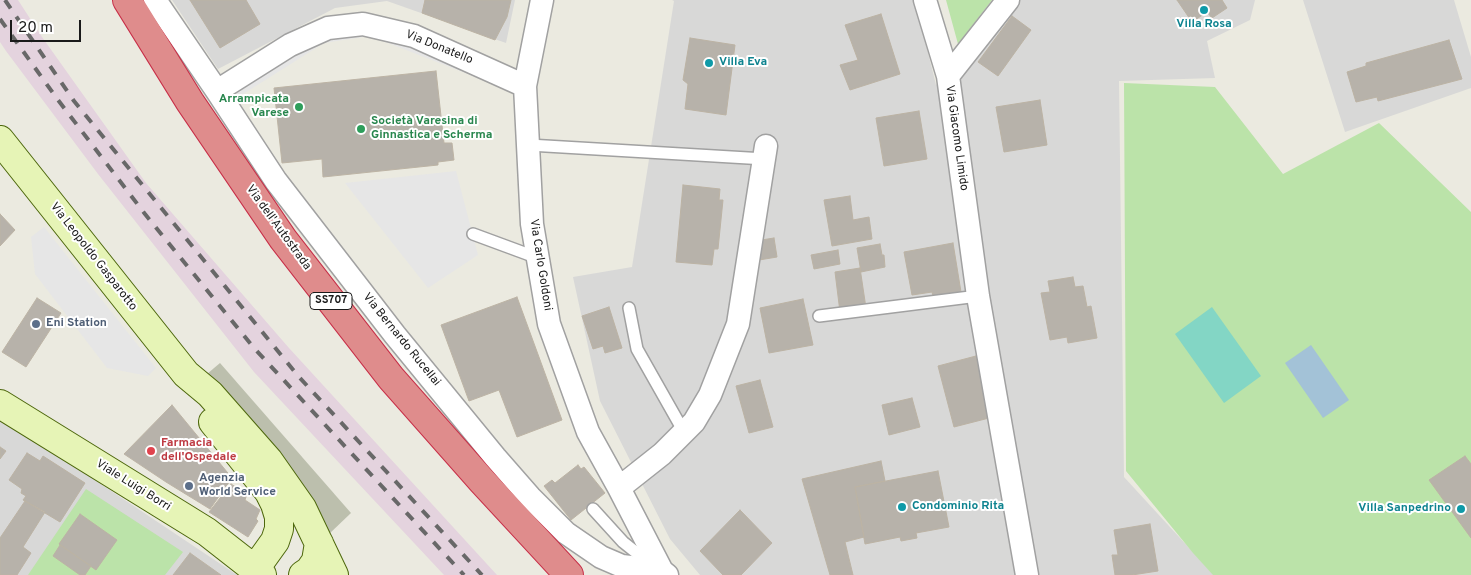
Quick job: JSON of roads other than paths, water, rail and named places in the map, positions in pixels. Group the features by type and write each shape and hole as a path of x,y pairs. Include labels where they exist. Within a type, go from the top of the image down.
{"highway":[{"name":"Via dell'Autostrada","path":"127,0 190,102 283,239 391,378 482,481 569,575"}],"street":[{"name":"Via Bernardo Rucellai","path":"155,0 276,181 395,335 530,497 566,533 601,557 622,566 663,572"},
{"name":"Via Carlo Goldoni","path":"542,0 525,86 532,224 549,324 588,432 663,572"},
{"path":"926,0 948,76"},
{"name":"Via Giacomo Limido","path":"1008,0 948,76 978,296 1027,575"},
{"name":"Via Donatello","path":"217,91 290,45 328,28 363,24 414,36 525,86"},
{"name":"Via Leopoldo Gasparotto","path":"0,140 186,374 210,394 269,461 302,508 334,575"},
{"path":"619,488 662,454 694,422 710,395 738,324 765,152"},
{"name":"Via Leopoldo Gasparotto","path":"186,374 198,399 219,431 269,492 275,504 279,517 279,529 258,572"},
{"name":"Viale Luigi Borri","path":"0,404 207,532 258,572"},
{"path":"303,575 316,561 319,543"}],"lane":[{"path":"529,145 765,152"},
{"path":"473,234 538,258"},
{"path":"819,316 978,296"},
{"path":"629,308 637,349 684,432"},
{"path":"593,509 623,542 663,572"}],"railway":[{"path":"5,0 74,101 299,377 482,575"},
{"path":"0,19 58,100 145,214 254,348 464,575"}],"place":[{"name":"Villa Rosa","path":"1204,10"},
{"name":"Villa Eva","path":"709,63"},
{"name":"Arrampicata Varese","path":"299,107"},
{"name":"Società Varesina di Ginnastica e Scherma","path":"361,129"},
{"name":"Eni Station","path":"36,324"},
{"name":"Farmacia dell'Ospedale","path":"151,451"},
{"name":"Agenzia World Service","path":"189,486"},
{"name":"Condominio Rita","path":"902,507"},
{"name":"Villa Sanpedrino","path":"1461,509"}]}
